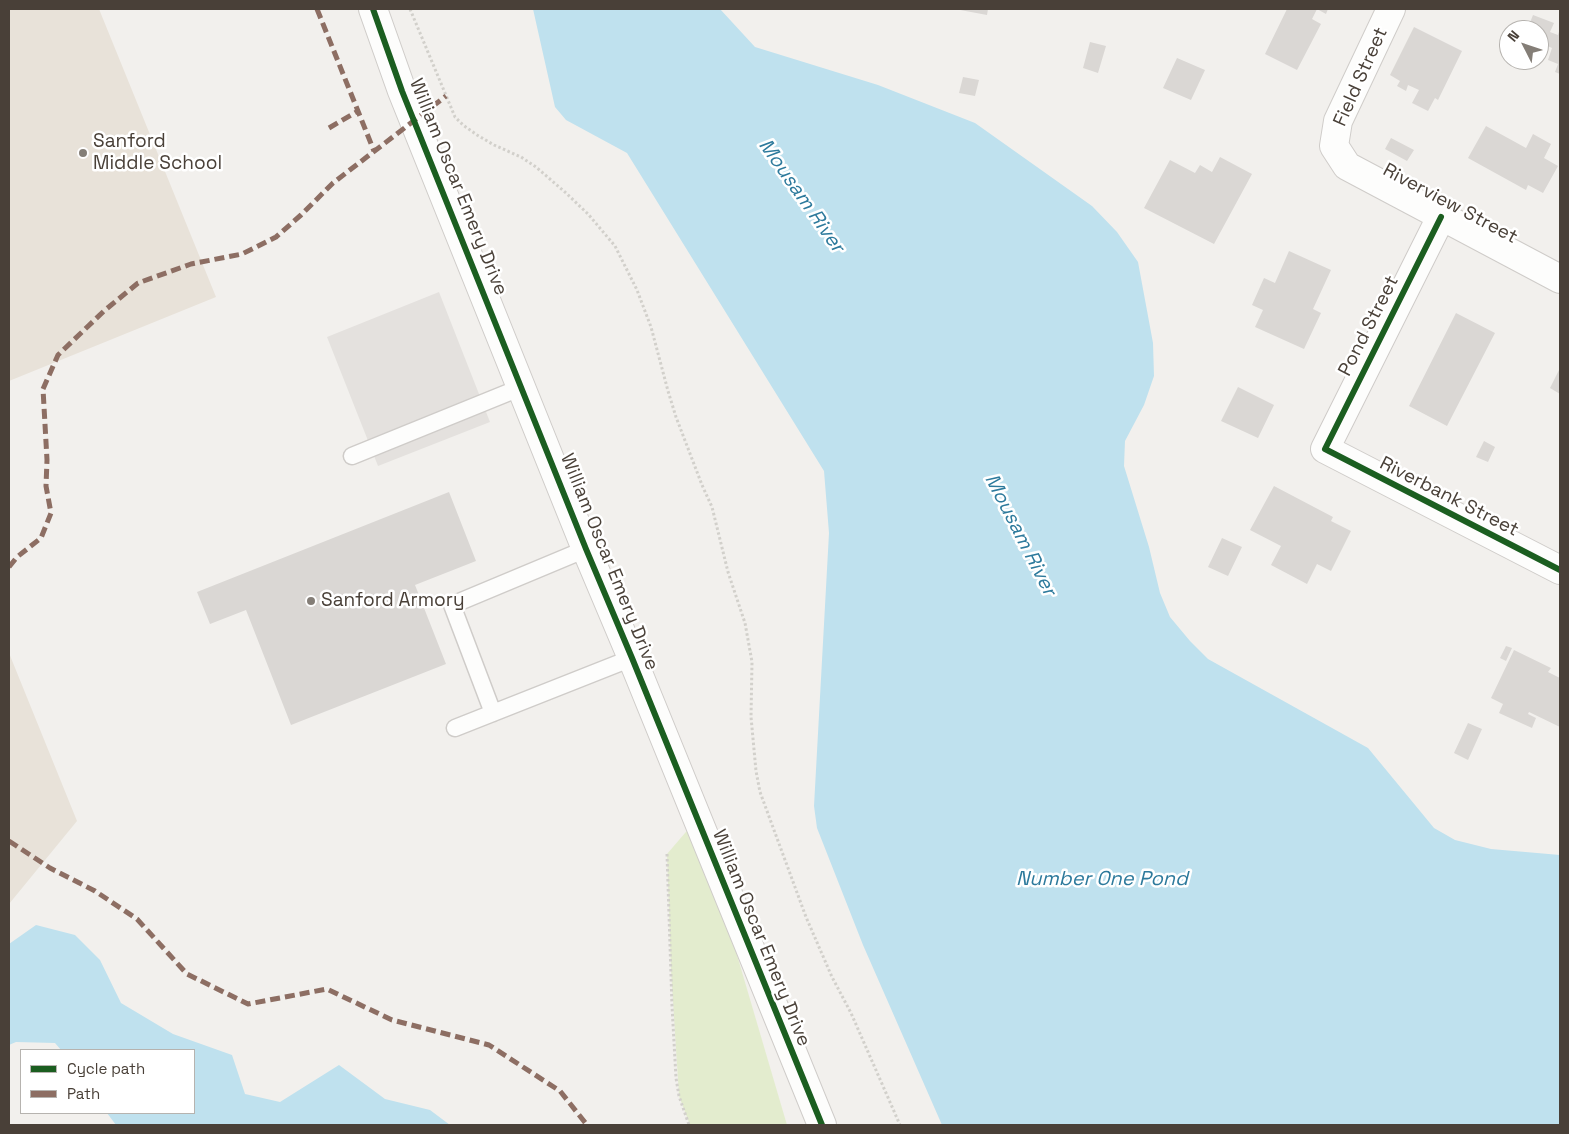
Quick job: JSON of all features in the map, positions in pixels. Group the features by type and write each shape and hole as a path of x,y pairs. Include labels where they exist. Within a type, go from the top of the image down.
{"street":[{"name":"William Oscar Emery Drive","path":"374,9 402,91 586,549 822,1125"},
{"name":"Field Street","path":"1334,146 1338,121 1391,9"},
{"name":"Riverview Street","path":"1334,146 1347,166 1560,279"},
{"name":"Pond Street","path":"1325,449 1441,217"},
{"name":"Riverbank Street","path":"1325,449 1560,570"}],"lane":[{"path":"352,456 522,387"},
{"path":"493,713 452,605 586,549"},
{"path":"454,728 632,658"}],"path":[{"path":"410,9 456,116 463,125 494,145 521,157 536,167 573,200 615,246 637,290 651,326 676,417 712,507 728,572 745,623 752,662 752,717 756,771 760,792 806,917 900,1125"},
{"path":"667,854 676,1078 679,1096 689,1125"}],"shaded area":[{"name":"Sanford Middle School","path":"9,9 99,9 216,297 9,381"},
{"path":"439,292 490,422 378,466 327,337"},
{"path":"9,653 77,821 9,904"}],"green space":[{"path":"697,819 787,1125 690,1125 679,1096 671,970 667,854"}],"water":[{"name":"Number One Pond","path":"533,9 720,9 755,47 878,85 975,123 1092,206 1117,232 1138,262 1153,343 1154,376 1144,405 1125,441 1124,466 1149,547 1160,593 1170,617 1208,659 1368,748 1434,828 1455,840 1491,849 1560,855 1560,1125 942,1125 863,945 817,828 814,806 829,533 824,471 627,153 566,120 555,107"},
{"path":"36,925 75,935 100,960 121,1003 173,1034 232,1055 245,1094 280,1102 339,1065 385,1099 430,1110 450,1125 116,1125 108,1114 195,1114 195,1049 60,1049 55,1043 16,1042 9,1045 9,944"}],"building":[{"path":"955,9 988,9 987,15"},
{"path":"1287,9 1317,9 1312,19 1321,24 1297,70 1265,54"},
{"path":"1317,9 1328,9 1326,14"},
{"path":"1533,15 1546,20 1531,20"},
{"path":"1549,21 1554,23 1550,32 1558,35 1560,28 1560,74 1555,72 1558,64 1549,60 1552,48 1549,47"},
{"path":"1414,27 1462,51 1438,100 1435,98 1428,111 1412,103 1419,90 1408,85 1406,91 1397,86 1400,81 1390,75"},
{"path":"1090,42 1106,46 1098,73 1083,68"},
{"path":"1177,58 1205,70 1191,100 1163,88"},
{"path":"963,77 979,80 975,96 959,93"},
{"path":"1486,126 1526,148 1533,134 1551,144 1544,158 1558,166 1543,193 1528,185 1526,190 1468,158"},
{"path":"1391,138 1414,150 1407,161 1385,149"},
{"path":"1220,157 1252,174 1214,244 1144,208 1170,160 1195,173 1200,165 1212,172"},
{"path":"1289,251 1331,270 1313,309 1321,313 1304,349 1255,327 1263,310 1252,305 1264,278 1275,283"},
{"path":"1456,313 1495,333 1447,426 1409,406"},
{"path":"1560,368 1560,394 1550,388"},
{"path":"1238,387 1274,405 1258,438 1221,421"},
{"path":"1484,441 1495,447 1488,462 1476,457"},
{"path":"1274,486 1333,517 1331,521 1351,531 1331,571 1317,564 1307,584 1271,565 1281,546 1250,530"},
{"name":"Sanford Armory","path":"449,492 476,561 415,585 446,664 291,725 246,610 210,624 197,592"},
{"path":"1222,538 1242,547 1228,576 1208,567"},
{"path":"1506,646 1512,648 1506,661 1500,658"},
{"path":"1514,650 1551,668 1548,672 1560,678 1560,727 1529,712 1528,714 1536,718 1532,728 1499,713 1503,704 1491,698"},
{"path":"1468,723 1482,729 1468,760 1454,753"}],"marked path":[{"path":"317,9 374,151"},
{"path":"9,567 17,557 41,538 51,513 46,486 47,460 43,389 58,355 104,311 138,283 191,264 242,254 276,237 333,183 446,96"},
{"path":"329,128 358,111"},
{"path":"9,841 50,868 95,891 137,919 187,974 248,1004 327,989 392,1020 489,1045 560,1091 587,1125"}],"cycle path":[{"path":"373,9 402,91 586,549 822,1125"},
{"path":"1441,217 1325,449 1560,570"}],"place":[{"name":"Sanford Middle School","path":"83,153"},
{"name":"Sanford Armory","path":"311,601"}],"water label":[{"name":"Mousam River","path":"801,196"},
{"name":"Mousam River","path":"1020,535"}]}
